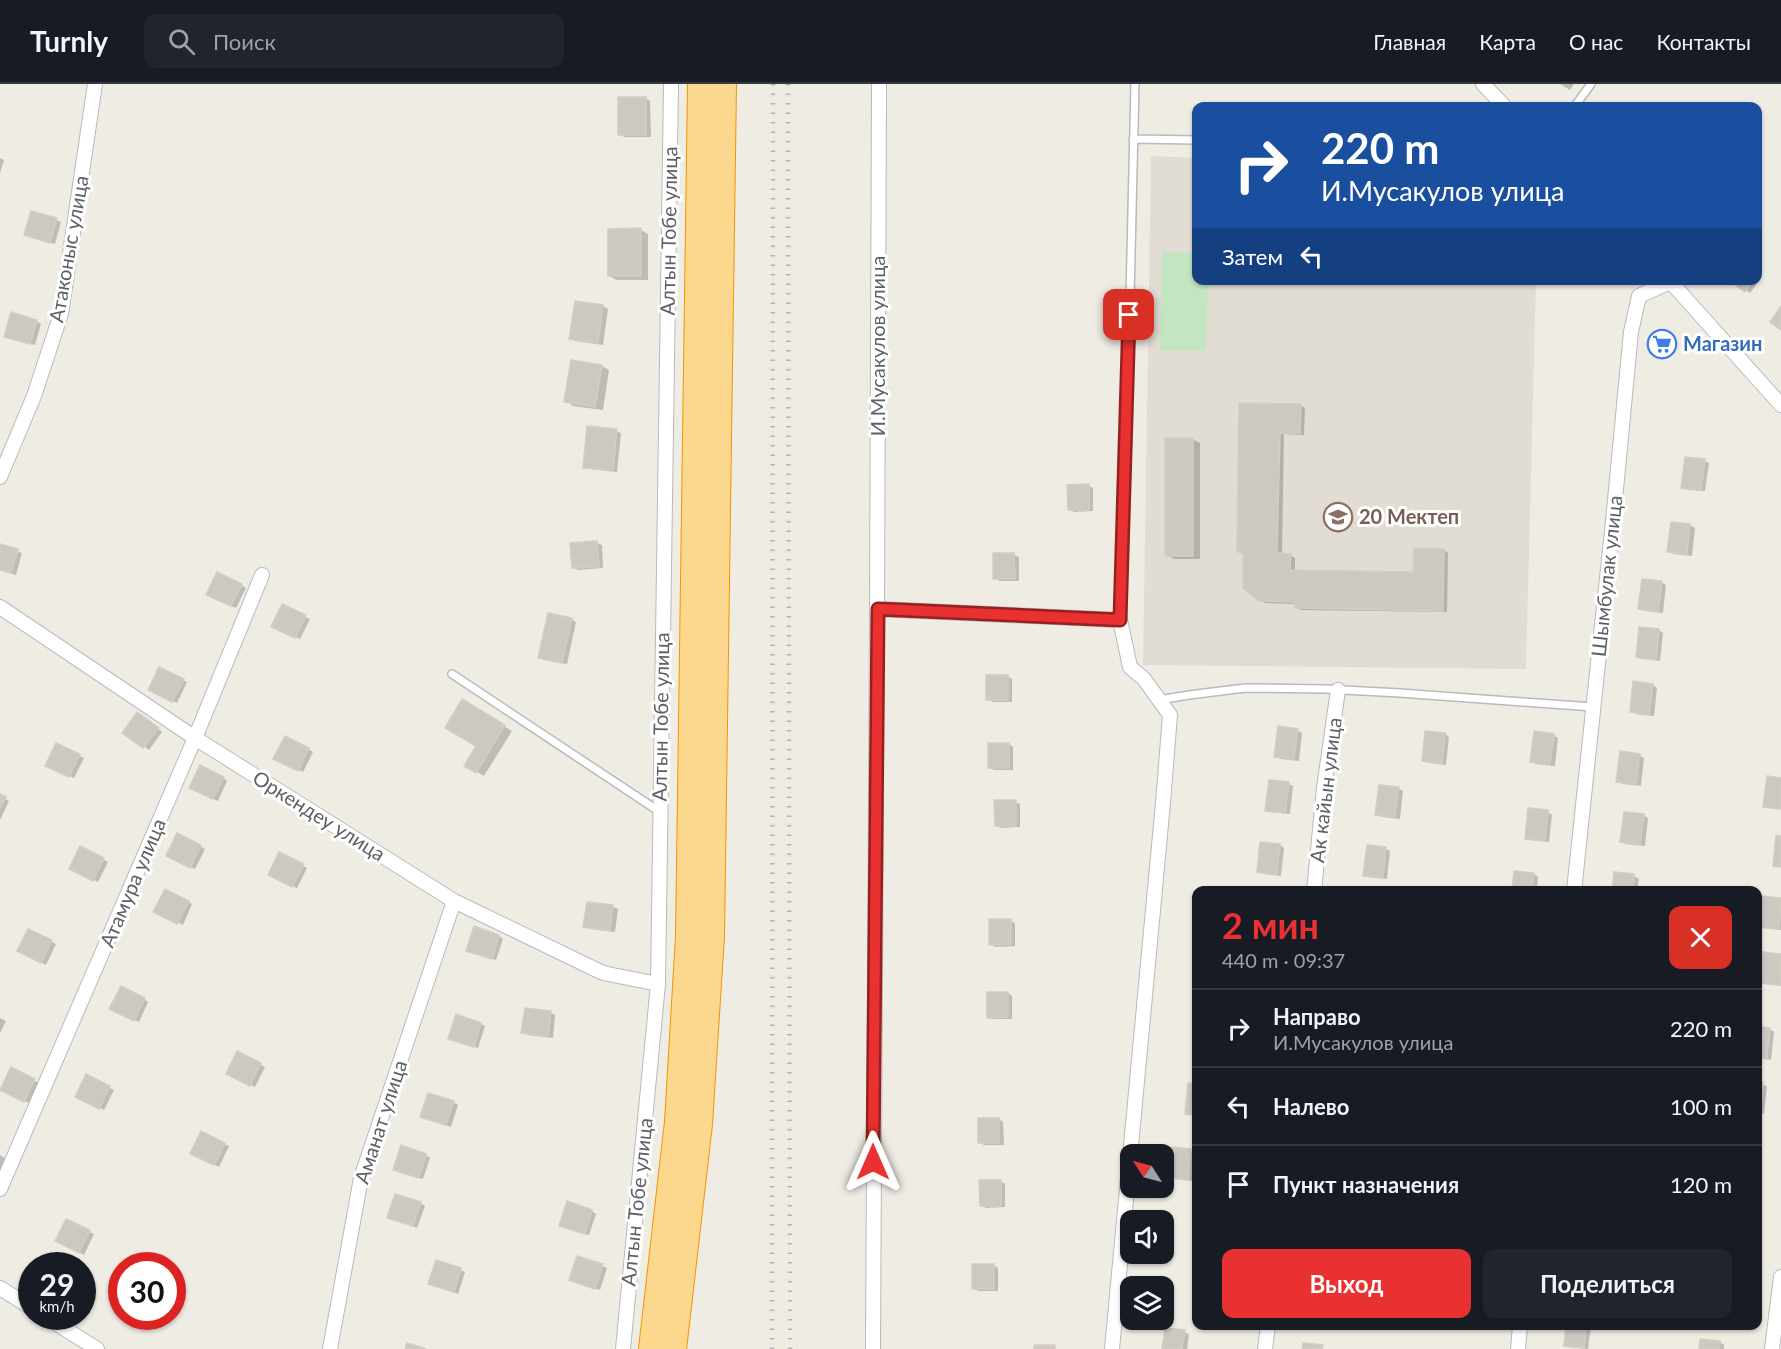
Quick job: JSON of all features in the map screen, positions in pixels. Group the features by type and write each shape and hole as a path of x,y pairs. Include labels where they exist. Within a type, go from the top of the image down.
{"highway":[{"path":"652,1349 678,1122 689,936 701,84"},
{"path":"673,1349 699,1124 711,936 723,84"}],"street":[{"name":"Атаконыс улица","path":"0,477 34,396 61,314 95,84"},
{"name":"Алтын Тобе улица","path":"623,1349 658,984 671,84"},
{"name":"И.Мусакулов улица","path":"873,1349 879,84"},
{"path":"1483,84 1500,102"},
{"name":"Шымбулак улица","path":"1575,886 1631,332 1639,296 1662,285"},
{"path":"1674,285 1781,405"},
{"name":"Атамура улица","path":"0,1189 195,738 262,575"},
{"name":"Оркендеу улица","path":"0,606 195,738 454,901 603,973 658,984"},
{"path":"878,609 1120,620 1130,667 1144,679 1170,715 1112,1349"},
{"name":"Ак кайын улица","path":"1314,886 1324,788 1338,690"},
{"name":"Аманат улица","path":"330,1349 361,1178 454,901"},
{"path":"1772,1349 1781,1277"},
{"path":"0,1288 18,1299"},
{"path":"67,1330 97,1349"},
{"path":"1265,1349 1267,1330"},
{"path":"1518,1349 1520,1330"}],"lane":[{"path":"1120,620 1135,84"},
{"path":"1578,102 1591,84"},
{"path":"1133,139 1192,140"},
{"path":"452,674 660,812"},
{"path":"1159,700 1245,688 1338,690 1593,708"}],"shaded area":[{"name":"20 Мектеп","path":"1151,156 1192,158 1192,285 1536,285 1526,669 1143,665"}],"green space":[{"path":"1162,252 1192,253 1192,285 1208,285 1206,351 1160,350"}],"building":[{"path":"618,97 646,97 646,135 618,135"},
{"path":"31,211 57,218 50,243 24,235"},
{"path":"641,228 641,276 608,276 608,229"},
{"path":"1736,285 1750,285 1745,292"},
{"path":"575,301 603,305 598,343 569,339"},
{"path":"1781,306 1781,330 1770,322"},
{"path":"11,312 37,320 30,344 4,337"},
{"path":"571,360 602,365 595,407 564,402"},
{"path":"1239,403 1301,404 1300,433 1280,433 1277,553 1291,554 1290,570 1413,572 1414,548 1444,549 1443,611 1295,608 1295,602 1259,601 1243,588 1243,552 1237,552"},
{"path":"587,426 617,429 613,470 583,468"},
{"path":"1165,438 1193,438 1193,556 1165,556"},
{"path":"1685,457 1705,459 1701,490 1681,488"},
{"path":"1089,484 1089,510 1068,510 1067,485"},
{"path":"1671,522 1690,524 1687,554 1667,552"},
{"path":"597,541 599,567 572,568 570,543"},
{"path":"0,544 18,549 11,573 0,570"},
{"path":"993,553 1014,553 1015,579 993,579"},
{"path":"217,572 242,584 231,606 206,595"},
{"path":"1642,579 1662,581 1658,612 1638,609"},
{"path":"282,604 306,615 295,638 271,627"},
{"path":"548,613 572,618 562,663 538,658"},
{"path":"1639,627 1659,629 1656,660 1636,657"},
{"path":"159,667 184,679 172,702 148,690"},
{"path":"986,675 1008,675 1008,700 986,700"},
{"path":"1633,681 1653,684 1649,714 1630,712"},
{"path":"462,699 505,725 476,773 464,766 476,746 445,728"},
{"path":"137,712 159,728 143,748 122,733"},
{"path":"1278,726 1298,729 1294,759 1274,757"},
{"path":"1425,731 1445,733 1442,764 1422,761"},
{"path":"1534,731 1554,734 1550,764 1530,762"},
{"path":"285,736 309,748 298,771 273,759"},
{"path":"56,743 80,754 69,777 45,766"},
{"path":"988,743 1009,743 1009,768 988,768"},
{"path":"1620,751 1640,754 1636,784 1616,782"},
{"path":"200,765 224,777 213,799 189,788"},
{"path":"1767,776 1781,778 1781,809 1763,807"},
{"path":"1269,780 1289,782 1285,813 1265,811"},
{"path":"1379,785 1399,787 1395,817 1375,815"},
{"path":"0,794 6,797 0,809"},
{"path":"994,800 1016,800 1016,826 995,826"},
{"path":"1528,808 1548,810 1545,841 1525,839"},
{"path":"1624,812 1644,814 1640,844 1620,842"},
{"path":"177,833 201,845 190,868 166,856"},
{"path":"1776,835 1781,836 1781,867 1773,866"},
{"path":"1260,842 1280,844 1277,875 1257,872"},
{"path":"1367,845 1386,847 1383,878 1363,876"},
{"path":"80,846 104,858 93,881 69,869"},
{"path":"279,852 304,864 292,887 268,875"},
{"path":"1514,871 1534,873 1533,886 1512,886"},
{"path":"1614,872 1634,874 1633,886 1613,886"},
{"path":"165,889 189,901 177,924 153,912"},
{"path":"1762,896 1781,898 1779,929 1762,927"},
{"path":"587,902 613,905 610,931 583,927"},
{"path":"989,919 1011,919 1011,944 989,945"},
{"path":"474,926 499,935 492,959 466,951"},
{"path":"28,929 52,940 41,963 17,951"},
{"path":"1763,952 1781,954 1780,985 1762,983"},
{"path":"121,986 145,998 134,1021 109,1009"},
{"path":"987,992 1008,992 1008,1017 987,1018"},
{"path":"525,1008 551,1011 548,1036 521,1033"},
{"path":"456,1014 481,1023 474,1047 448,1039"},
{"path":"1762,1027 1770,1028 1767,1058 1762,1057"},
{"path":"237,1051 261,1063 250,1086 226,1074"},
{"path":"11,1067 35,1079 24,1102 0,1090"},
{"path":"86,1074 110,1086 99,1109 75,1097"},
{"path":"1188,1083 1192,1083 1192,1115 1185,1114"},
{"path":"428,1093 454,1101 446,1125 420,1117"},
{"path":"978,1118 999,1118 999,1143 978,1143"},
{"path":"201,1131 225,1143 214,1165 190,1154"},
{"path":"401,1145 426,1154 419,1178 393,1170"},
{"path":"1174,1147 1191,1149 1188,1180 1174,1178"},
{"path":"979,1180 1001,1180 1001,1206 980,1206"},
{"path":"395,1194 421,1202 413,1226 387,1218"},
{"path":"567,1201 592,1210 585,1234 559,1226"},
{"path":"66,1219 90,1230 79,1252 55,1241"},
{"path":"577,1256 603,1264 595,1289 569,1280"},
{"path":"436,1260 461,1268 454,1292 428,1284"},
{"path":"972,1264 994,1264 994,1289 972,1289"},
{"path":"1165,1330 1185,1330 1182,1349 1162,1349"},
{"path":"1566,1330 1586,1330 1584,1348 1564,1346"},
{"path":"1700,1339 1720,1341 1719,1349 1699,1349"},
{"path":"407,1343 426,1349 405,1349"},
{"path":"1303,1343 1323,1345 1322,1349 1302,1349"},
{"path":"1034,1345 1055,1345 1055,1349 1034,1349"}],"railway":[{"path":"772,1349 773,84"},
{"path":"788,84 790,1349"}],"place":[{"name":"Магазин","path":"1662,344"},
{"name":"20 Мектеп","path":"1338,517"}],"route":[{"path":"873,1162 878,609 1120,620 1129,315"}]}
